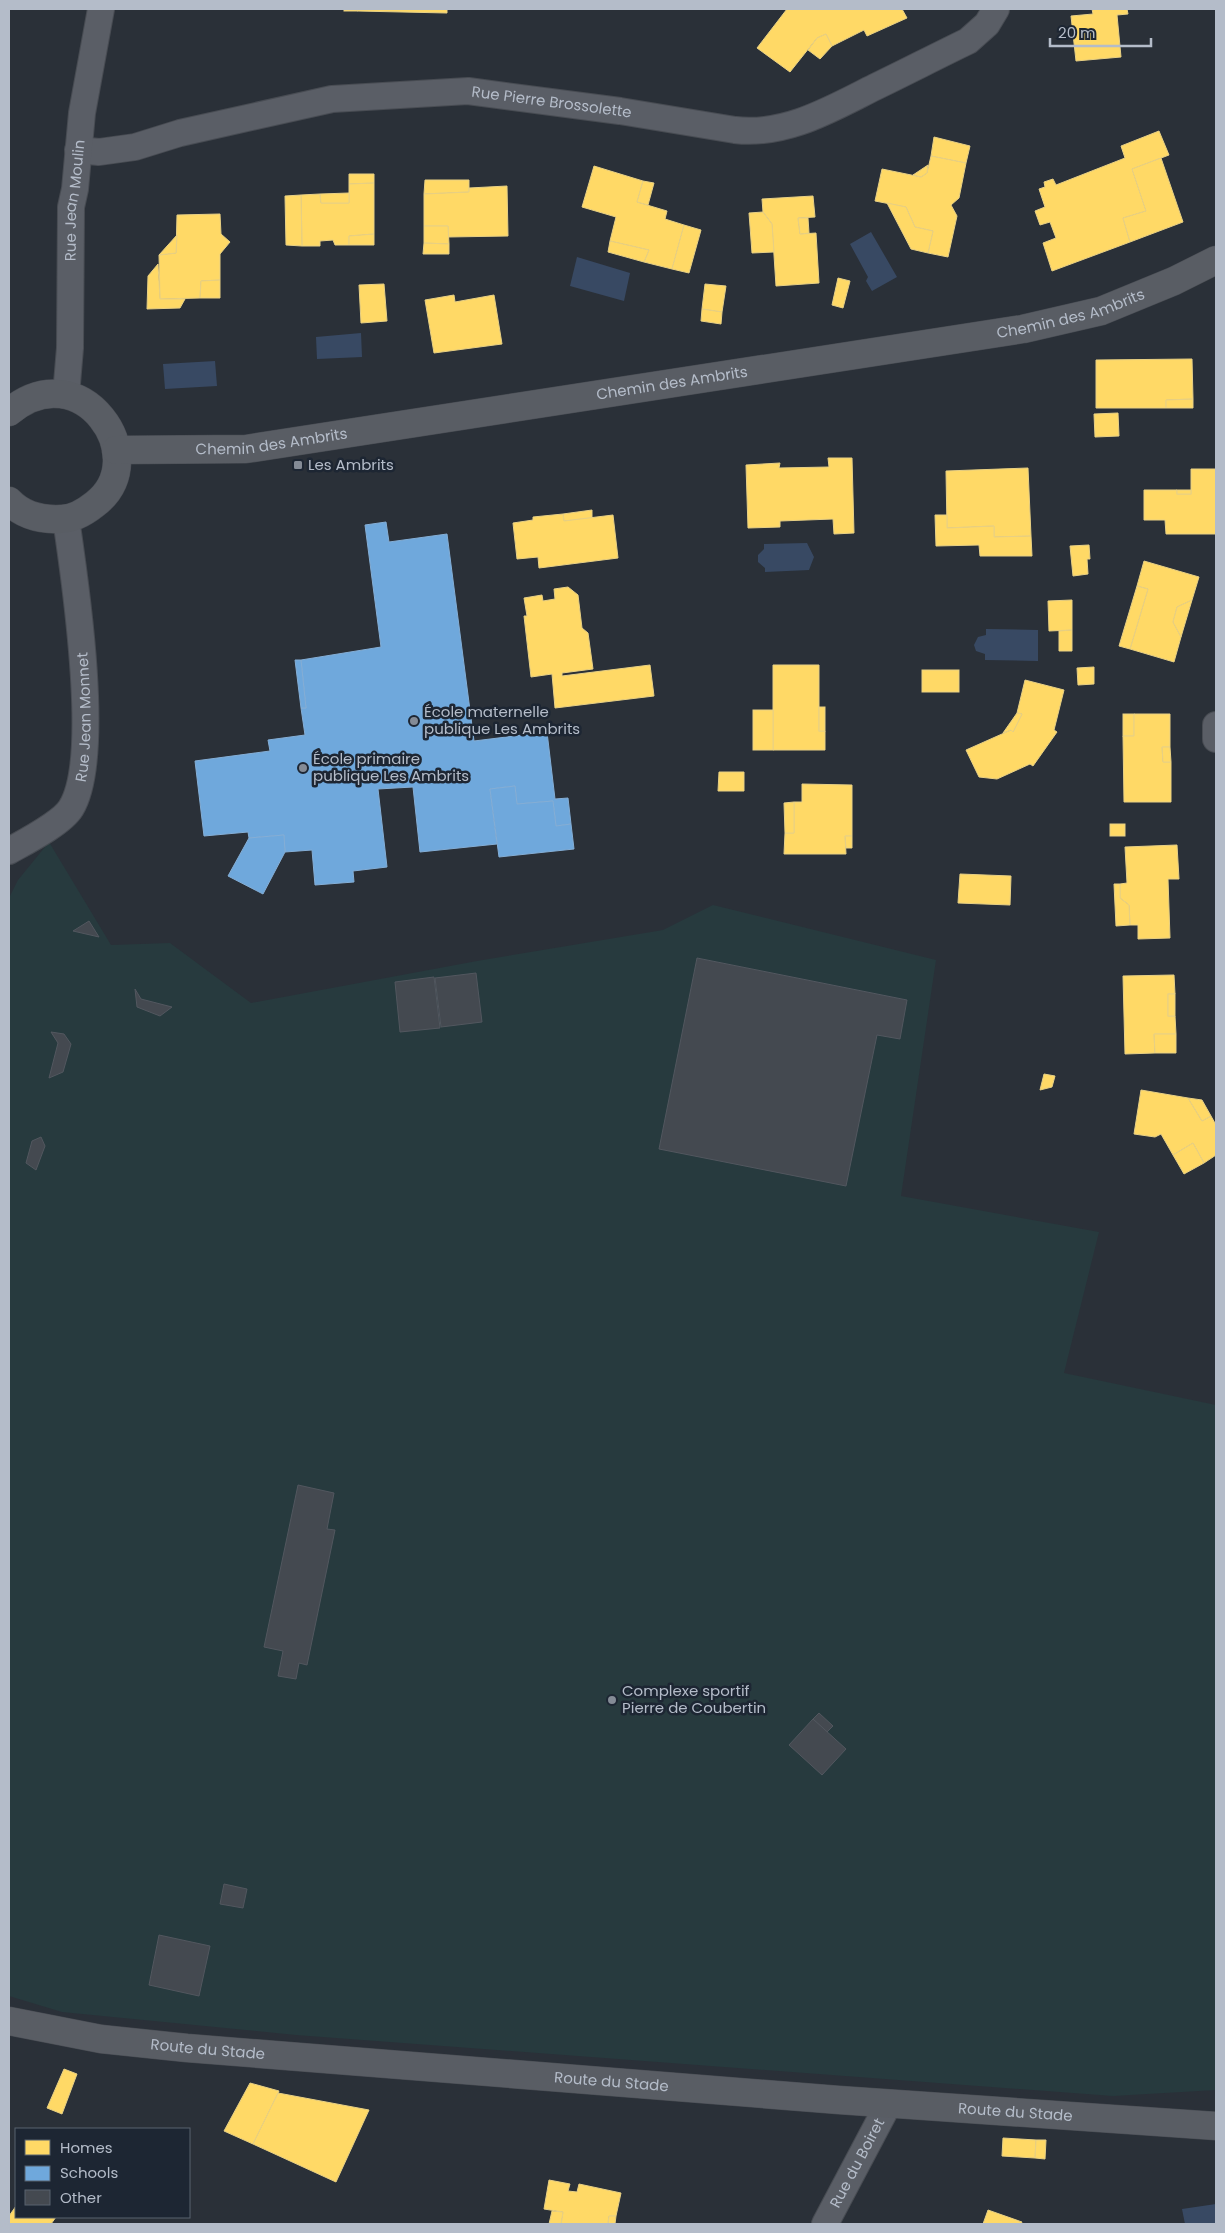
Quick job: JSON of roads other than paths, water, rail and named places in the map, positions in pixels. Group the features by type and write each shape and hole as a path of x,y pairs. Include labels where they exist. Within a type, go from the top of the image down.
{"street":[{"name":"Rue Jean Moulin","path":"66,395 70,348 71,208 90,67 102,9"},
{"name":"Rue Pierre Brossolette","path":"78,150 99,152 135,147 180,133 332,99 468,91 620,111 746,132 780,128 816,117 968,41 987,24 996,9"},
{"name":"Chemin des Ambrits","path":"116,450 246,449 1023,329 1101,311 1174,282 1216,260"},
{"path":"9,412 32,398 46,394 66,395 91,406 108,425 116,450 116,469 110,487 98,502 84,513 66,519 46,520 27,514 9,501"},
{"name":"Rue Jean Monnet","path":"9,851 42,832 71,809 80,783 86,739 73,560 66,519"},
{"path":"1216,725 1216,739"},
{"name":"Route du Stade","path":"9,2021 101,2039 187,2048 889,2103 1216,2126"},
{"name":"Rue du Boiret","path":"825,2224 889,2103"}],"water":[{"path":"871,232 897,277 872,291 866,281 868,277 850,244"},
{"path":"577,257 630,273 624,301 570,286"},
{"path":"361,333 362,357 317,359 316,337"},
{"path":"215,361 217,386 165,389 163,364"},
{"path":"807,543 814,557 809,570 765,572 765,568 758,562 758,555 764,549 764,544"},
{"path":"986,629 1038,630 1038,661 985,660 985,654 976,651 974,645 978,637 986,635"},
{"path":"1216,2204 1216,2224 1185,2224 1182,2209"}],"place":[{"name":"Les Ambrits","path":"298,465"},
{"name":"École maternelle publique Les Ambrits","path":"414,721"},
{"name":"École primaire publique Les Ambrits","path":"303,768"},
{"name":"Complexe sportif Pierre de Coubertin","path":"612,1700"}]}
